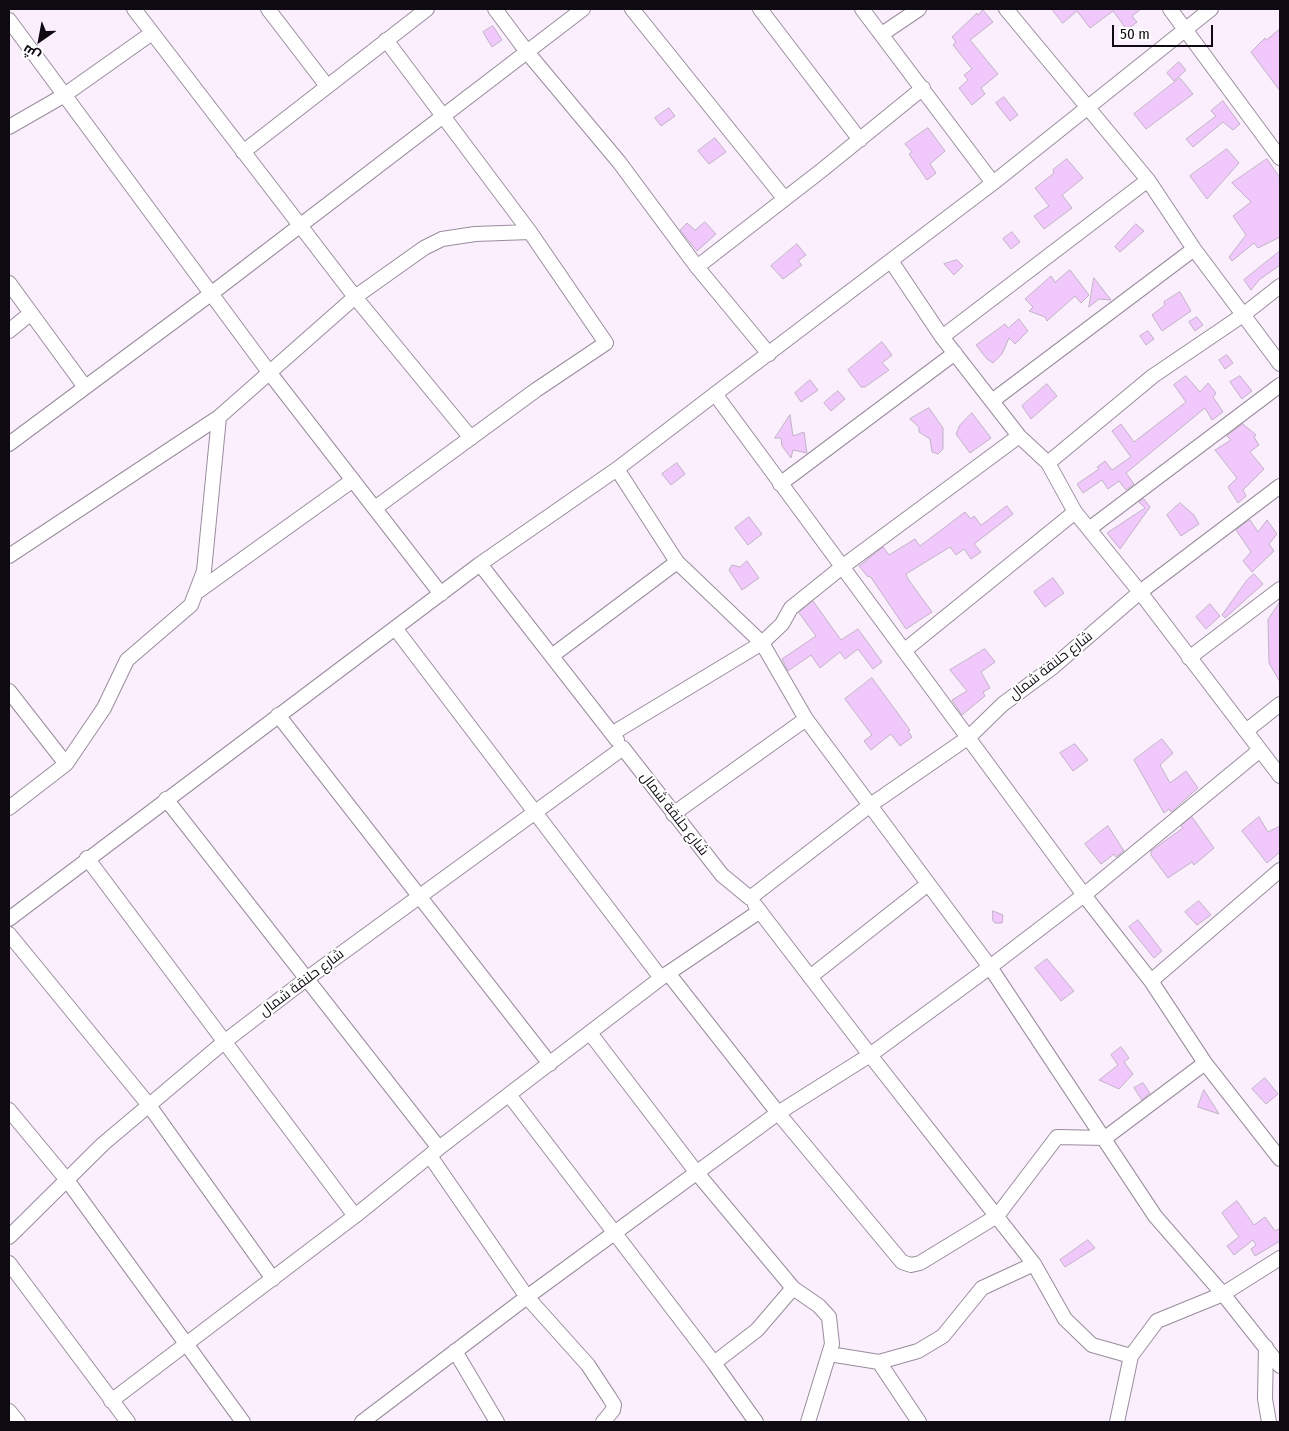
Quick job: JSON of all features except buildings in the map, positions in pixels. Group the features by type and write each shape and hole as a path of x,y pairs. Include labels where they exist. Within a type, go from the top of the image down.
{"street":[{"path":"134,9 355,297 471,438"},
{"path":"268,9 327,86"},
{"path":"243,152 427,9"},
{"path":"495,9 526,52 619,162 697,268 769,354"},
{"path":"9,444 212,293 583,9"},
{"path":"632,9 784,198"},
{"path":"760,9 860,140"},
{"path":"862,9 993,184"},
{"path":"882,34 918,9"},
{"path":"1006,9 1086,108 1148,180 1194,249 1280,364"},
{"path":"1170,9 1280,158"},
{"path":"9,918 480,564 617,468 769,354 993,184 1184,28 1211,9"},
{"path":"9,20 63,96 212,293 269,372 441,594"},
{"path":"9,127 63,96 152,33"},
{"path":"374,508 606,342 530,232 386,40"},
{"path":"697,268 923,88"},
{"path":"942,337 1148,180"},
{"path":"9,556 218,417 355,297 424,248 442,239 475,234 530,232"},
{"path":"992,401 1194,249"},
{"path":"891,261 942,337 1019,436 1048,464 1075,512 1140,592 1280,776"},
{"path":"9,284 86,387"},
{"path":"1048,464 1153,376 1243,315 1280,286"},
{"path":"9,331 31,313"},
{"path":"780,484 955,353"},
{"path":"1089,529 1280,385"},
{"path":"715,394 969,736 1084,895 1151,981 1205,1063 1280,1159"},
{"path":"9,808 66,764 104,708 127,660 136,650 179,618 191,605 198,592 204,571 207,548 218,417"},
{"path":"613,733 762,643 782,624 791,608 842,567 1019,436"},
{"path":"617,468 677,562 762,643 806,719 990,967 1106,1138 1155,1216 1223,1294 1280,1366"},
{"path":"198,592 352,480"},
{"name":"شارع حلنقة شمال","path":"9,1237 148,1104 224,1042 305,980 536,814 623,748 722,875 750,898 869,806 969,736 1003,704 1053,667 1140,592 1280,486"},
{"path":"905,650 1075,512"},
{"path":"553,655 677,562"},
{"path":"480,564 553,655 623,748"},
{"path":"1189,658 1280,589"},
{"path":"395,628 536,814 664,975 902,1262 911,1265 920,1263 997,1216 1057,1137 1106,1138 1205,1063"},
{"path":"9,691 66,764"},
{"path":"1246,731 1280,704"},
{"path":"278,716 550,1064"},
{"path":"673,814 806,719"},
{"path":"362,1422 527,1297 778,1113 870,1056 990,967 1084,895 1260,750"},
{"path":"166,799 435,1152 527,1297 588,1365 614,1405 613,1410 603,1422"},
{"path":"87,858 355,1216"},
{"path":"1151,981 1280,870"},
{"path":"810,977 928,884"},
{"path":"750,898 870,1056 1034,1264 1065,1319 1085,1341 1099,1348 1131,1356"},
{"path":"111,1401 355,1216 664,975 760,911"},
{"path":"9,934 148,1104 273,1279"},
{"path":"590,1033 697,1173 793,1288 819,1306 829,1318 832,1344 808,1422"},
{"path":"510,1096 714,1363 751,1420"},
{"path":"9,1110 67,1180 243,1422"},
{"path":"1117,1422 1131,1356 1157,1321 1223,1294 1280,1258"},
{"path":"9,1263 128,1422"},
{"path":"829,1354 879,1362 918,1351 934,1344 943,1336 982,1288 1034,1264"},
{"path":"714,1363 757,1330 793,1288"},
{"path":"1266,1347 1266,1399 1269,1422"},
{"path":"455,1351 497,1422"},
{"path":"879,1362 919,1422"},
{"path":"9,1411 18,1422"}]}
